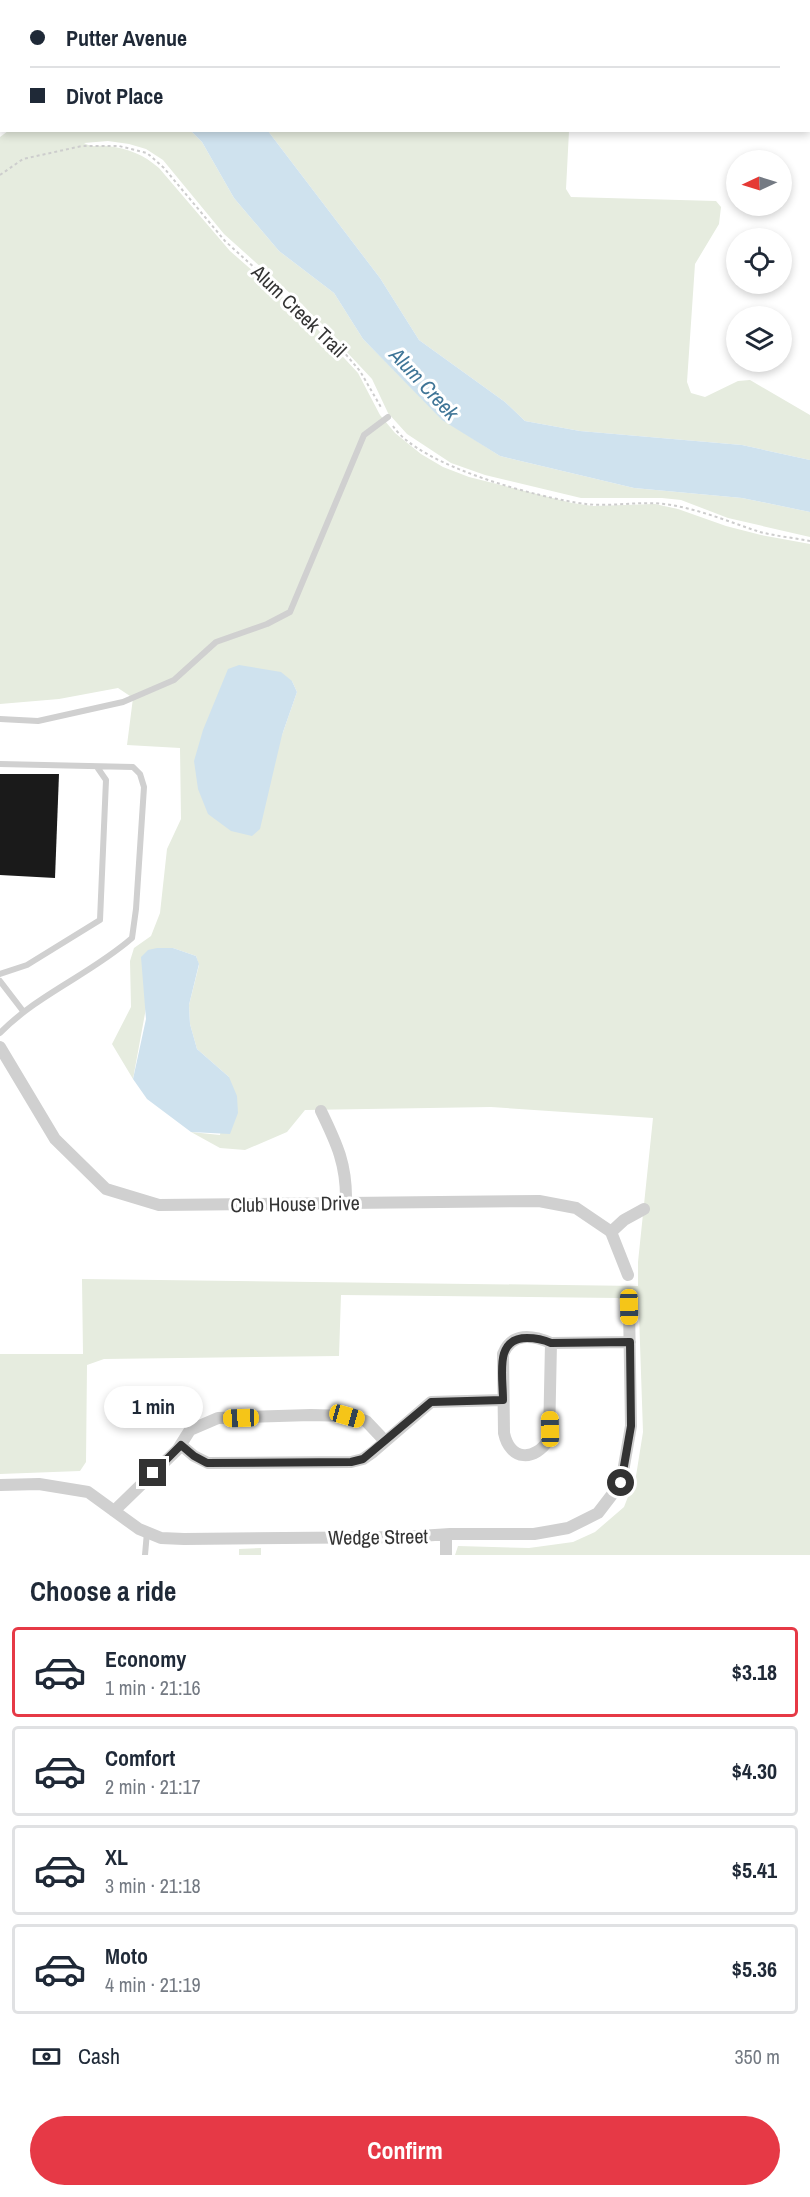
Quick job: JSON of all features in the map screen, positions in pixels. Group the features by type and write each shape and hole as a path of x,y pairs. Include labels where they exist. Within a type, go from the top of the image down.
{"street":[{"name":"Club House Drive","path":"0,1047 56,1139 106,1189 159,1205 539,1201 576,1208 610,1232"},
{"path":"321,1111 340,1149 346,1182 346,1203"},
{"path":"628,1275 610,1232 624,1220 644,1209"},
{"name":"Wedge Street","path":"0,1485 39,1484 88,1492 139,1529 161,1538 534,1534 568,1528 598,1513 621,1483 631,1426 629,1307"},
{"path":"551,1343 549,1439 544,1448 525,1456 514,1452 507,1444 503,1400 503,1354 507,1344 516,1338 539,1338 551,1343 630,1342"},
{"path":"181,1445 207,1463 351,1462 363,1459 431,1402 503,1400"},
{"path":"114,1511 181,1445 190,1430 218,1418 347,1416 366,1421 384,1440"},
{"path":"446,1535 446,1555"}],"lane":[{"path":"0,719 38,721 123,702 174,680 216,642 267,624 290,612 364,435 388,417"},
{"path":"0,764 133,767 140,774 144,787 132,938 116,952 23,1011 0,1033"},
{"path":"0,974 27,965 100,920 106,780 97,767"},
{"path":"0,981 23,1011"},
{"path":"145,1555 147,1532"}],"path":[{"name":"Alum Creek Trail","path":"0,175 23,159 82,146 119,146 147,153 164,168 225,242 330,336 360,371 396,430 423,453 460,472 586,504 663,504 691,509 764,533 810,541"}],"shaded area":[{"path":"7,132 192,132 202,142 234,198 279,251 334,293 363,339 442,419 500,456 634,488 742,498 810,512 810,537 728,518 681,500 581,498 485,475 451,463 407,434 388,413 372,379 302,304 224,234 163,160 146,149 129,144 108,141 84,143 129,150 148,159 159,168 230,251 308,319 358,373 380,415 395,433 421,454 443,467 469,477 572,503 593,506 655,504 678,509 726,526 810,544 810,1555 455,1555 458,1546 529,1548 573,1542 595,1532 624,1507 636,1476 643,1432 639,1314 618,1298 341,1295 339,1356 104,1359 87,1365 86,1462 80,1471 0,1474 0,1354 83,1354 82,1279 638,1286 638,1262 653,1118 491,1107 305,1110 287,1132 245,1150 220,1148 191,1132 220,1135 229,1077 197,1049 190,1024 189,1005 199,965 196,956 173,948 157,948 133,1079 112,1044 131,1007 130,961 134,948 151,936 160,913 167,849 181,819 180,748 127,745 133,698 118,688 59,699 0,704 0,137","holes":["292,681 297,692 282,735"]},
{"path":"269,132 569,132 566,189 571,197 716,201 721,207 719,224 695,264 687,382 691,393 705,397 738,381 750,380 810,415 810,460 742,445 580,431 525,421 505,402 419,340 380,278"},
{"path":"261,1548 261,1555 239,1555 239,1549"}],"water":[{"name":"Alum Creek","path":"192,132 269,132 380,278 419,340 505,402 525,421 580,431 742,445 810,460 810,512 742,498 634,488 500,456 442,420 363,339 334,293 279,251 234,198 202,142"},
{"path":"239,665 281,672 292,681 297,692 282,735 260,829 252,836 231,831 208,814 198,789 194,761 203,730 228,669"},
{"path":"173,948 196,956 199,964 189,1005 190,1024 197,1049 229,1077 237,1096 238,1113 230,1134 191,1132 147,1099 133,1079 146,1019 141,957 148,950"}],"building":[{"path":"0,774 59,774 55,878 0,875"}],"route":[{"path":"153,1473 181,1445 207,1463 351,1462 363,1459 431,1402 503,1400 503,1354 507,1344 516,1338 539,1338 551,1343 630,1342 631,1426 621,1483"}]}
